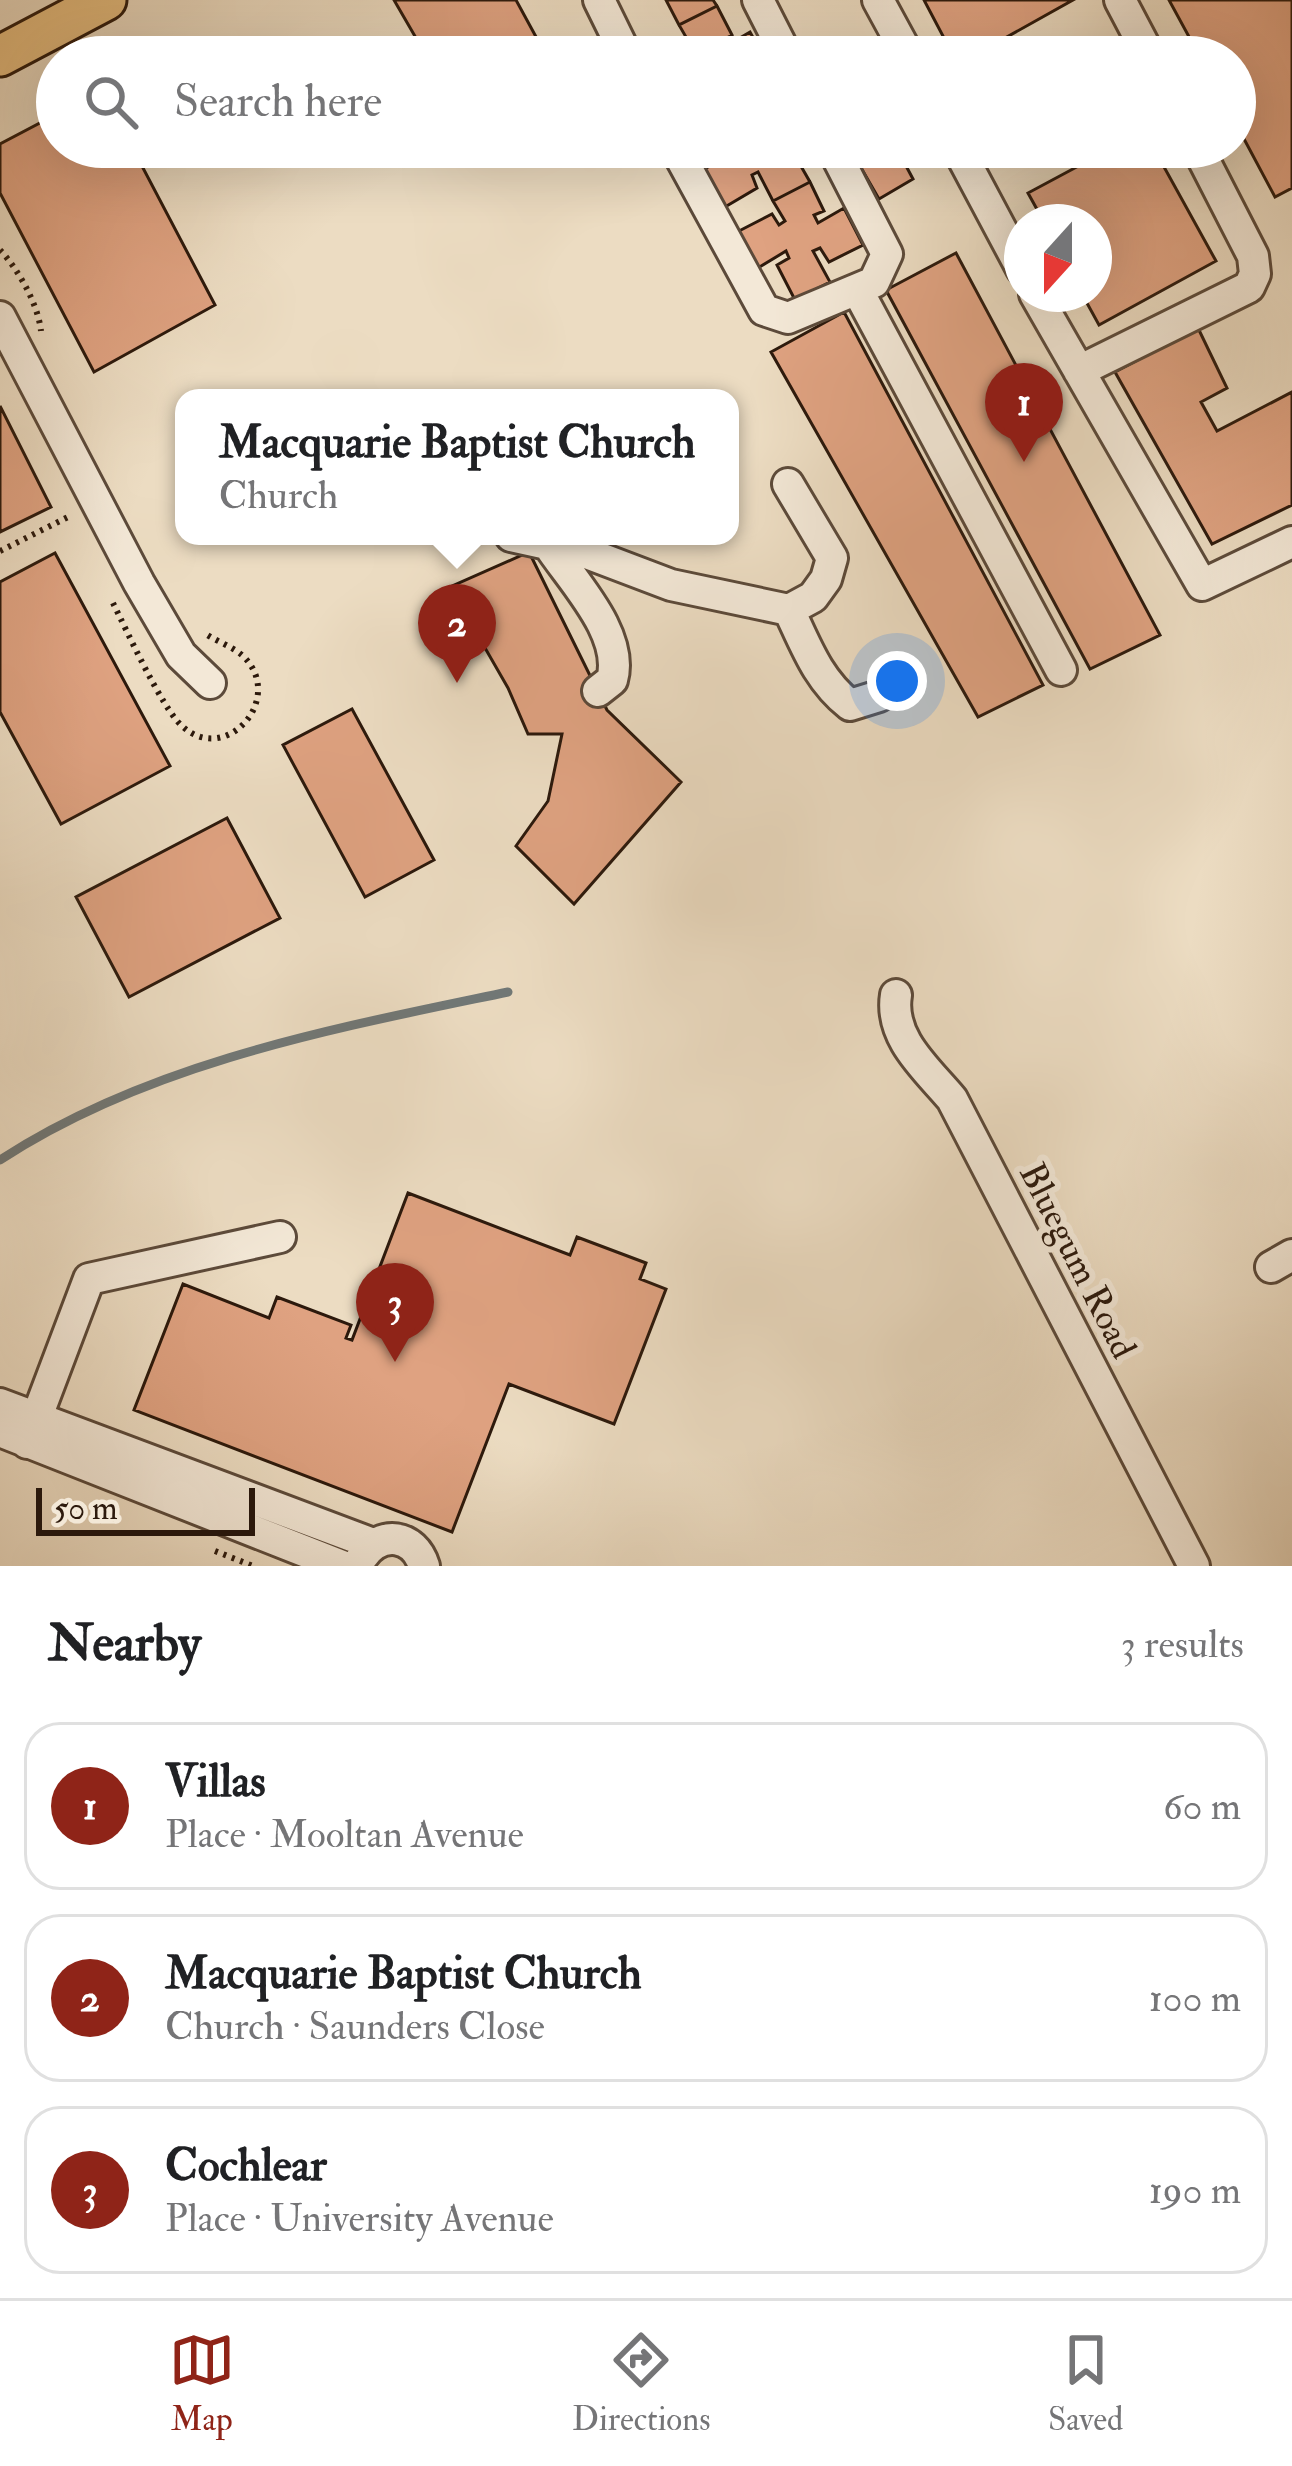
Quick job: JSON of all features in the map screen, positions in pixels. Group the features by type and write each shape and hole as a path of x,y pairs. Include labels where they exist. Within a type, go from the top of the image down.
{"main road":[{"path":"38,36 106,0"},
{"path":"0,56 36,37"}],"street":[{"path":"599,0 617,36"},
{"path":"758,0 776,36"},
{"path":"878,0 898,36"},
{"path":"1120,0 1139,36"},
{"path":"686,168 764,310 788,318 874,282 887,254 843,168"},
{"path":"968,168 1004,235"},
{"path":"1079,371 1249,286 1255,274 1253,256 1208,168"},
{"path":"858,291 1061,670"},
{"path":"1045,312 1202,585 1292,542"},
{"path":"0,317 181,655 210,683"},
{"path":"588,545 671,585 789,610 813,597 826,579 832,558 788,484"},
{"path":"549,545 614,653 612,680 598,691"},
{"path":"789,610 818,674 837,695 850,705 879,695"},
{"name":"Bluegum Road","path":"896,994 895,1020 904,1039 952,1100 1194,1566"},
{"path":"21,1431 88,1279 280,1237"},
{"path":"0,1404 21,1431 342,1566"},
{"path":"21,1431 366,1555 382,1539 404,1540 421,1555 425,1566"}],"path":[{"path":"0,250 40,318 42,339"},
{"path":"0,551 68,517"},
{"path":"201,631 240,653 259,682 257,707 241,727"}],"building":[{"path":"394,0 516,0 536,36 415,36"},
{"path":"666,0 713,0 717,6 679,25"},
{"path":"924,0 1073,0 1009,36 943,36"},
{"path":"1169,0 1292,0 1292,188 1275,197 1256,161 1256,36 1189,36"},
{"path":"717,6 732,35 685,36 679,25"},
{"path":"36,125 36,168 143,168 215,305 94,372 0,193 0,144"},
{"path":"802,168 810,182 773,201 758,172 752,175 757,188 725,207 704,169"},
{"path":"861,168 907,168 913,179 879,199"},
{"path":"1075,168 1165,168 1216,261 1099,325 1092,312 1112,312 1112,204 1034,204 1028,193"},
{"path":"810,182 824,211 814,215 818,223 844,208 863,245 829,262 820,248 813,251 830,282 795,300 777,265 789,258 786,251 758,268 737,232 772,214 779,225 785,221 773,201"},
{"path":"956,253 1160,635 1090,669 886,290"},
{"path":"844,312 1043,685 978,717 771,352"},
{"path":"1198,328 1227,388 1201,402 1217,431 1292,392 1292,505 1212,544 1115,372"},
{"path":"0,406 51,507 0,532"},
{"path":"529,552 607,710 681,782 574,904 516,846 548,801 562,734 528,734 508,688 450,587"},
{"path":"55,553 170,766 61,824 0,712 0,582"},
{"path":"352,709 434,860 365,897 283,745"},
{"path":"227,818 280,918 129,997 76,897"},
{"path":"408,1193 570,1255 577,1237 646,1263 640,1279 666,1289 614,1424 509,1384 452,1532 134,1410 183,1284 269,1318 277,1297 351,1325 346,1338 352,1340"}],"waterway":[{"path":"0,1160 118,1097 181,1073 311,1035 508,992"}],"place":[{"name":"Villas","path":"1024,462"},
{"name":"Macquarie Baptist Church","path":"457,683"},
{"name":"Cochlear","path":"395,1362"}]}
